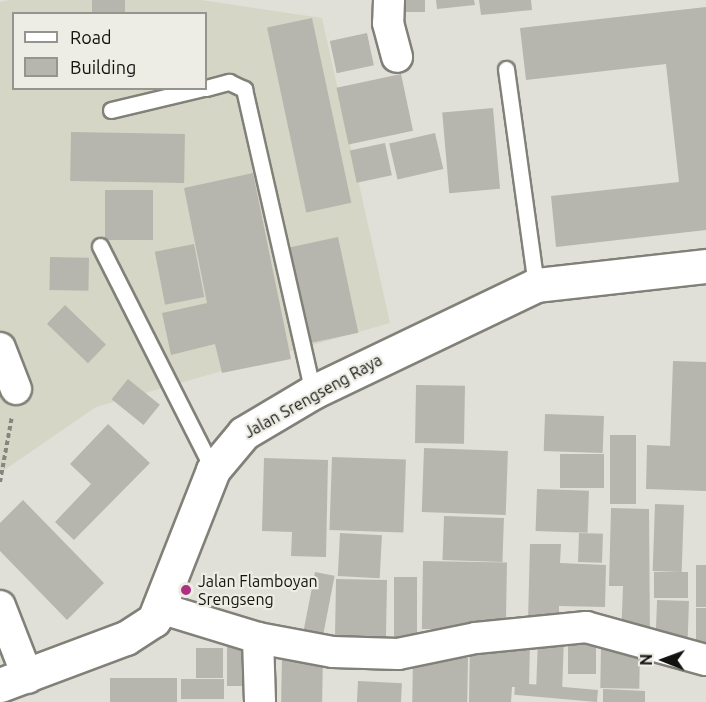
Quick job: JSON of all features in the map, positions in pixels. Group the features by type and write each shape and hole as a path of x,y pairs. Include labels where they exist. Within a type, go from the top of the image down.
{"main road":[{"name":"Jalan Srengseng Raya","path":"163,609 213,470 244,433 314,392 536,285 706,266"},
{"path":"14,682 126,638 163,609"}],"street":[{"path":"389,0 388,23 398,57"},
{"path":"0,348 16,389"},
{"path":"0,606 14,682"},
{"path":"163,609 258,638 333,652 398,654 476,638 586,627 624,642 706,660"},
{"path":"258,638 260,702"}],"lane":[{"path":"506,69 536,285"},
{"path":"207,87 229,82 244,89 314,392"},
{"path":"111,110 196,90"},
{"path":"100,246 213,470"}],"path":[{"path":"0,482 16,389"}],"shaded area":[{"path":"9,0 201,0 322,18 390,323 96,407 0,473 0,2"}],"building":[{"path":"92,0 125,0 125,12 92,12"},
{"path":"394,0 425,0 425,12 394,12"},
{"path":"436,0 474,0 475,5 437,9"},
{"path":"479,0 531,0 532,10 481,15"},
{"path":"706,7 706,230 556,247 551,196 679,182 666,64 526,80 520,28"},
{"path":"312,18 351,203 306,212 267,28"},
{"path":"367,33 374,65 337,73 330,41"},
{"path":"401,74 413,131 349,144 336,88"},
{"path":"493,108 500,189 449,193 442,112"},
{"path":"71,132 185,134 184,183 70,181"},
{"path":"435,133 443,169 398,180 389,144"},
{"path":"385,143 392,175 357,183 350,150"},
{"path":"253,173 291,359 222,373 215,344 171,355 162,313 207,303 184,188"},
{"path":"105,190 153,190 153,240 105,240"},
{"path":"338,237 358,333 309,343 289,247"},
{"path":"194,244 204,297 165,305 155,252"},
{"path":"50,257 89,258 88,291 49,290"},
{"path":"65,305 106,345 88,363 47,324"},
{"path":"673,361 706,362 706,491 646,489 647,445 670,446"},
{"path":"128,379 160,405 144,425 112,399"},
{"path":"416,385 465,386 464,444 415,443"},
{"path":"545,414 604,416 603,453 544,451"},
{"path":"108,424 150,463 74,540 55,522 91,484 70,464"},
{"path":"610,435 636,435 636,504 610,504"},
{"path":"424,448 508,451 506,515 422,512"},
{"path":"560,454 604,454 604,488 560,488"},
{"path":"332,457 406,460 403,533 329,530"},
{"path":"264,458 328,460 326,557 291,556 292,532 262,531"},
{"path":"537,489 589,491 588,533 536,531"},
{"path":"23,500 104,583 67,620 0,551 0,523"},
{"path":"655,504 684,505 682,572 653,571"},
{"path":"611,508 649,509 650,640 621,639 623,586 609,586"},
{"path":"444,516 504,518 502,562 442,560"},
{"path":"340,533 382,535 380,578 338,576"},
{"path":"579,533 603,534 602,563 578,562"},
{"path":"530,544 561,544 560,563 606,565 605,607 559,606 559,622 528,621"},
{"path":"423,561 507,562 506,630 422,629"},
{"path":"696,565 706,565 706,607 696,607"},
{"path":"315,572 335,576 323,637 303,633"},
{"path":"654,572 688,572 688,598 654,598"},
{"path":"394,577 417,577 417,637 394,637"},
{"path":"336,579 387,580 386,643 335,642"},
{"path":"657,600 689,601 687,646 655,645"},
{"path":"696,608 706,608 706,654 696,654"},
{"path":"568,633 596,633 596,674 568,674"},
{"path":"538,636 564,637 562,688 536,687"},
{"path":"227,640 251,640 251,686 227,686"},
{"path":"470,641 530,643 529,687 512,687 511,702 469,702"},
{"path":"601,647 640,648 639,689 600,688"},
{"path":"196,648 223,648 223,678 196,678"},
{"path":"282,652 323,653 322,702 281,702"},
{"path":"413,657 468,658 467,702 412,702"},
{"path":"110,678 177,678 177,702 110,702"},
{"path":"181,679 224,679 224,699 181,699"},
{"path":"358,681 402,683 401,702 357,702"},
{"path":"515,683 598,690 597,702 514,695"},
{"path":"603,689 645,691 645,702 603,702"}],"place":[{"name":"Jalan Flamboyan Srengseng","path":"186,590"}]}
